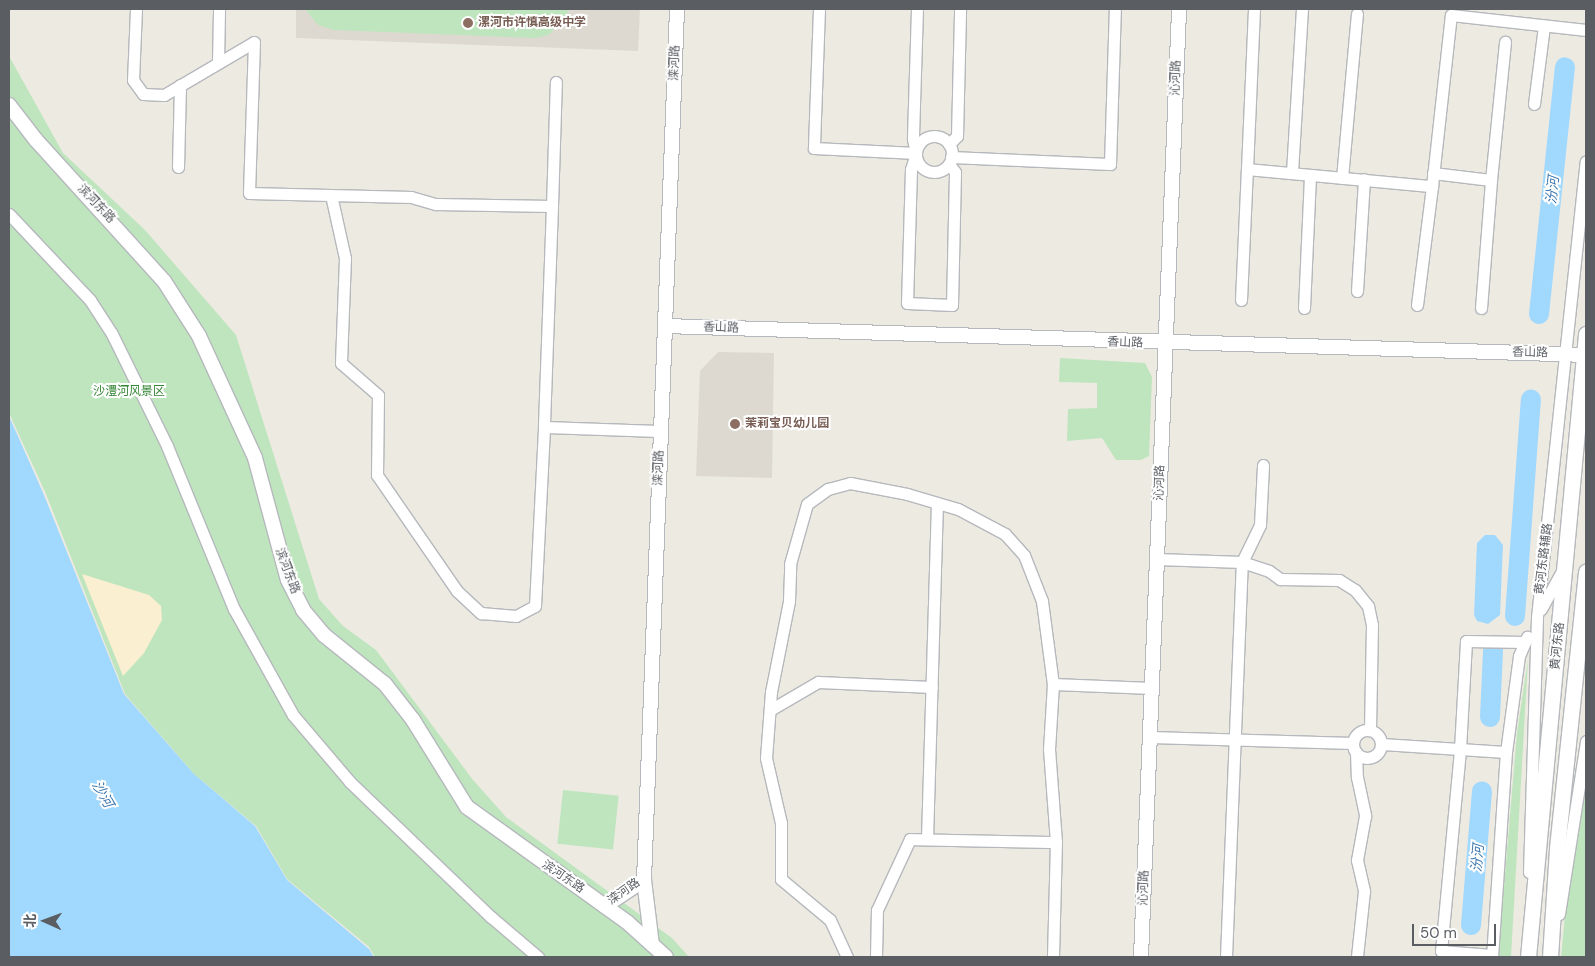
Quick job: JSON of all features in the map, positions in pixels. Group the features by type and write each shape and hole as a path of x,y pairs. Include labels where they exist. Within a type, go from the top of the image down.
{"main road":[{"name":"黄河东路","path":"1527,957 1566,562 1586,334"},
{"name":"黄河东路","path":"1551,957 1557,848 1586,572"}],"street":[{"path":"136,9 133,80 143,94 164,95 254,42 249,193 411,197 436,204 552,206"},
{"path":"218,63 219,9"},
{"name":"滦河路","path":"605,906 644,880 676,9"},
{"path":"819,9 814,148 916,154"},
{"path":"917,9 913,140 919,164 930,172 937,172 950,160 1110,164 1115,9"},
{"path":"949,144 930,137 919,144 911,169 907,302 952,306 955,172 950,160 949,144 956,136 960,9"},
{"name":"沁河路","path":"1142,957 1179,9"},
{"path":"1241,300 1254,9"},
{"path":"1292,172 1302,9"},
{"path":"1342,178 1357,14"},
{"path":"1417,304 1451,16 1586,30"},
{"path":"1534,104 1544,26"},
{"path":"1480,308 1506,42"},
{"path":"331,195 345,258 341,363 378,396 377,475 457,591 481,613 516,616 535,606 544,427 556,82"},
{"path":"178,167 180,86"},
{"name":"滨河东路","path":"9,106 36,140 164,281 199,336 255,458 288,580 303,610 324,636 385,684 413,720 467,807 605,906 666,957"},
{"name":"黄河东路辅路","path":"1527,957 1537,617 1567,354 1586,162"},
{"path":"1247,169 1432,186"},
{"path":"1433,173 1492,180"},
{"path":"1304,308 1310,175"},
{"path":"1357,291 1364,179"},
{"path":"9,214 90,300 112,334 167,446 234,609 293,715 350,782 491,917 538,957"},
{"name":"香山路","path":"665,326 1166,344 1585,355"},
{"path":"544,427 660,431"},
{"path":"1226,957 1242,562 1260,525 1263,465"},
{"path":"847,957 830,920 781,879 781,823 766,758 770,710 788,601 790,564 807,504 828,489 850,483 958,509 1005,534 1024,555 1042,601 1053,684 1048,748 1056,842 1054,957"},
{"path":"927,839 937,503"},
{"path":"1157,559 1242,562 1269,571 1280,579 1339,580 1355,590 1368,606 1372,625 1370,730"},
{"path":"1525,642 1466,641 1460,749 1440,951 1492,956 1506,752 1519,656 1566,562"},
{"path":"770,710 818,682 932,687"},
{"path":"1053,684 1152,688"},
{"path":"1150,737 1235,740 1354,748 1362,758 1372,758 1379,753 1382,744 1378,735 1370,730 1361,732 1354,748 1356,777 1365,816 1357,860 1364,891 1357,957"},
{"path":"1551,957 1586,741"},
{"path":"1382,744 1506,752"},
{"path":"876,957 877,910 910,838 1056,842"},
{"path":"644,880 652,945"}],"shaded area":[{"name":"漯河市许慎高级中学","path":"296,9 640,9 638,51 296,38"},
{"name":"茉莉宝贝幼儿园","path":"718,352 774,353 772,478 696,476 700,371"}],"green space":[{"path":"305,9 570,9 549,35 535,38 334,30 318,25"},
{"name":"沙澧河风景区","path":"9,56 63,153 145,230 236,335 319,599 343,626 376,650 473,780 506,817 672,938 689,957 375,957 369,947 287,879 256,826 194,774 125,694 46,494 9,413"},
{"path":"1060,358 1145,363 1152,377 1149,456 1141,460 1116,460 1102,438 1067,441 1068,409 1097,408 1097,383 1059,382"},
{"path":"1528,659 1511,957 1498,957 1517,733"},
{"path":"1586,755 1586,957 1561,957 1571,855"},
{"path":"563,790 619,796 613,850 557,844"}],"sand":[{"path":"82,574 149,595 161,606 162,620 144,653 123,676"}],"water":[{"name":"沙河","path":"9,416 44,495 124,694 194,774 255,826 287,880 369,949 374,957 9,957"},
{"path":"1485,535 1495,535 1503,545 1500,615 1488,624 1477,621 1474,615 1477,543"}],"waterway":[{"name":"汾河","path":"1539,314 1565,67"},
{"name":"汾河","path":"1515,616 1531,400"},
{"name":"汾河","path":"1490,717 1493,651"},
{"name":"汾河","path":"1471,925 1482,791"}],"place":[{"name":"漯河市许慎高级中学","path":"468,23"},
{"name":"茉莉宝贝幼儿园","path":"735,424"}]}
